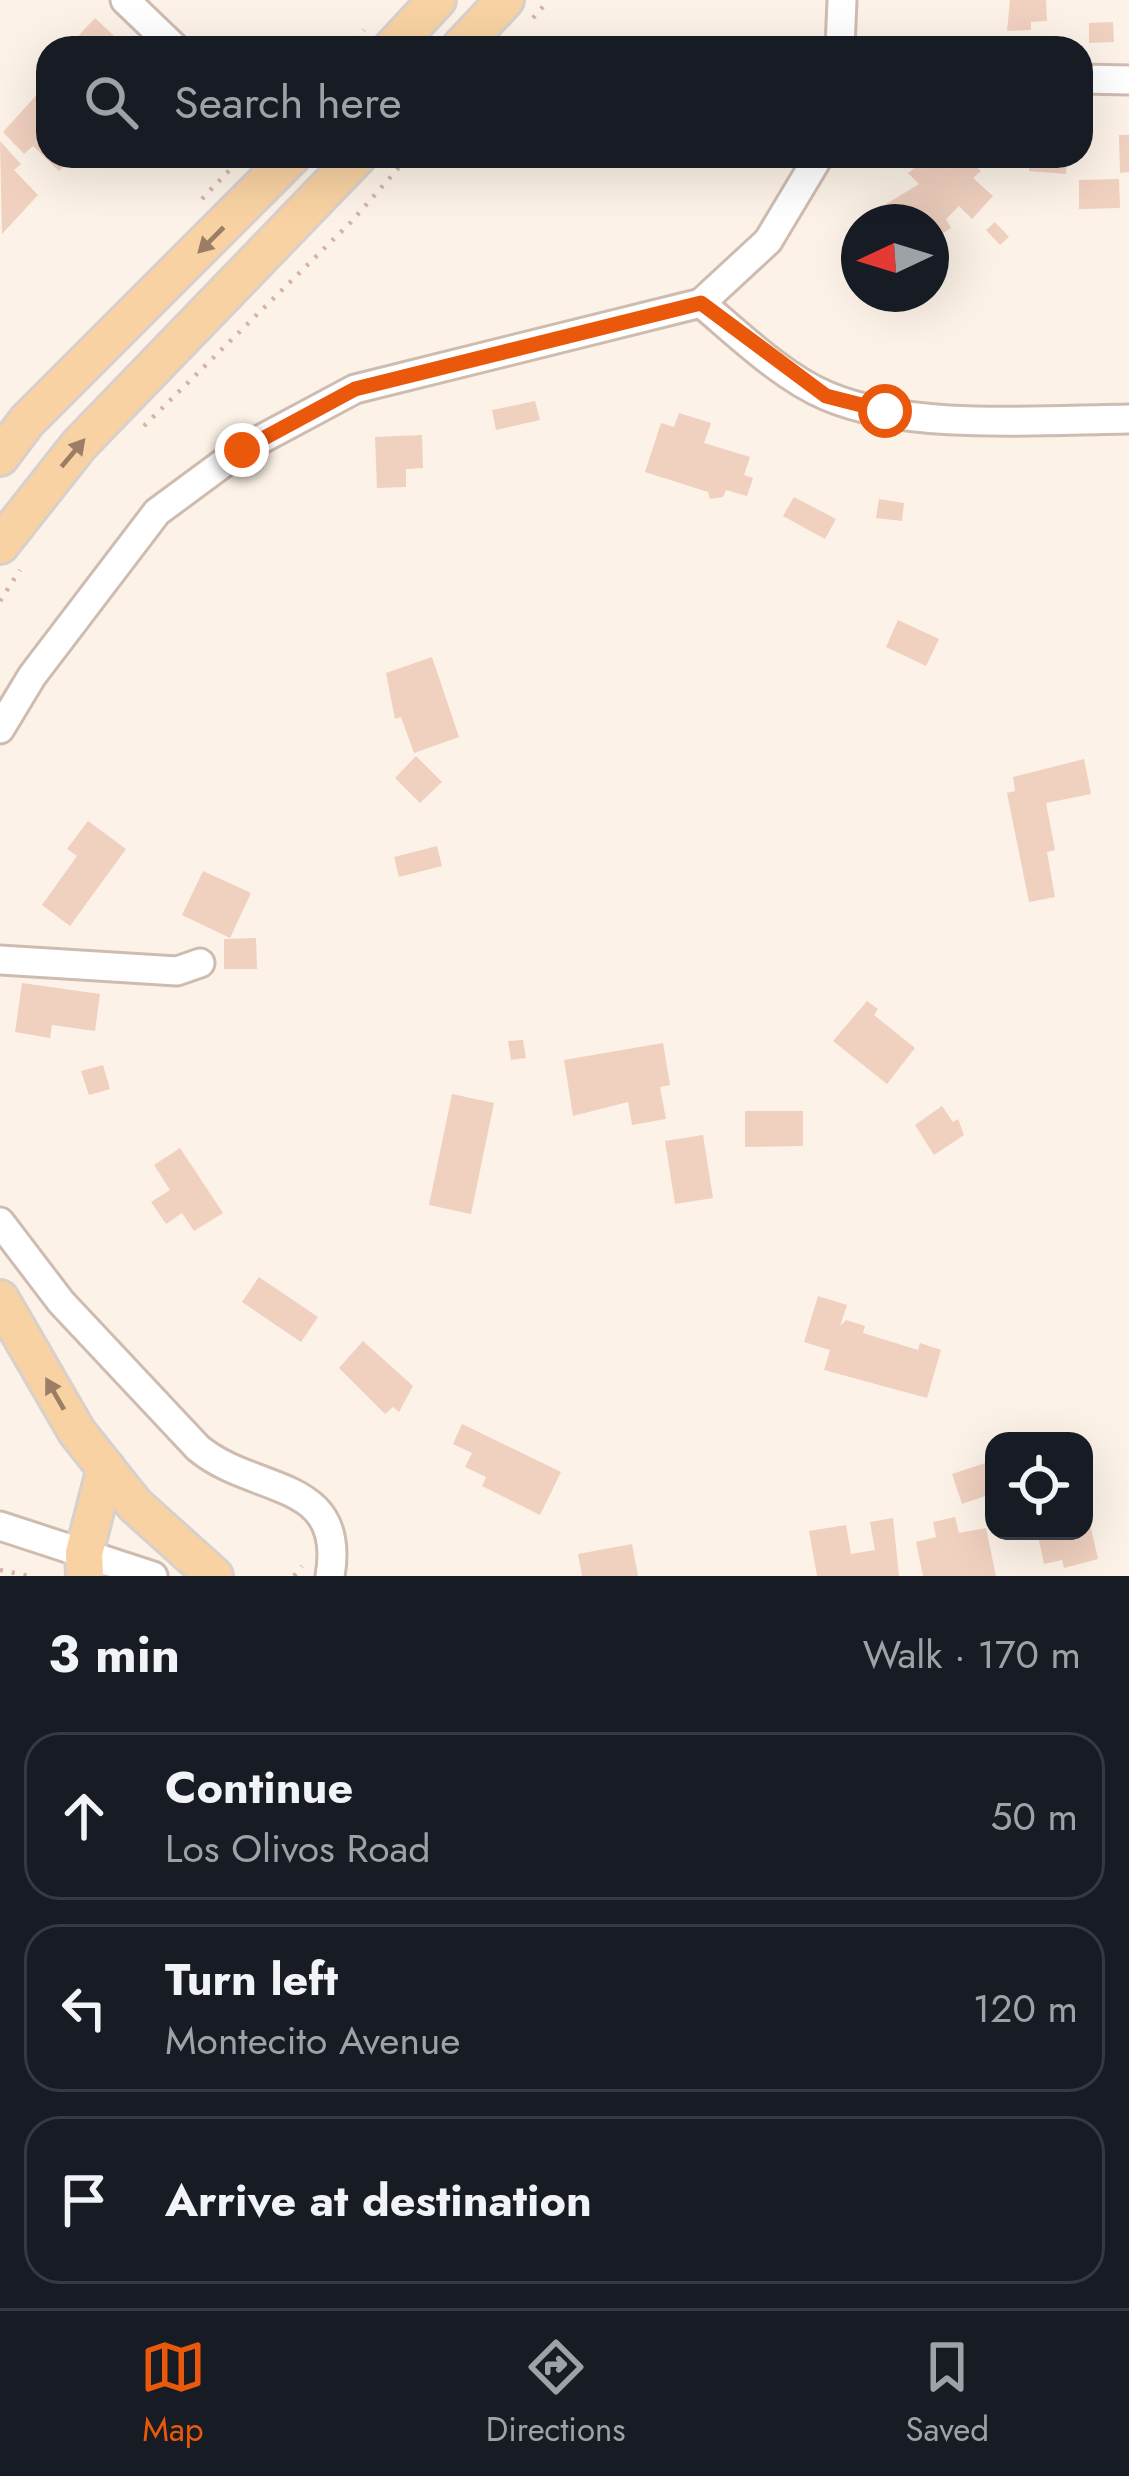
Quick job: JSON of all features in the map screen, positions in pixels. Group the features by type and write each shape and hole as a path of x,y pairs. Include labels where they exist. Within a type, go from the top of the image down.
{"main road":[{"path":"403,36 437,0"},
{"path":"471,36 505,0"},
{"path":"0,458 27,421 279,168"},
{"path":"11,556 79,445 346,168"},
{"path":"0,1299 77,1432 135,1505 214,1576"},
{"path":"85,1564 106,1468"}],"street":[{"path":"125,0 162,36"},
{"path":"840,36 842,0"},
{"path":"1093,80 1129,80"},
{"path":"0,729 32,676 157,512 242,450 355,389 701,303 768,241 812,168"},
{"path":"701,303 826,396 885,411 944,416 1129,419"},
{"path":"0,960 178,971 200,963"},
{"path":"0,1222 61,1302 198,1448 223,1469 301,1494 325,1515 332,1538 330,1576"},
{"path":"0,1526 85,1564 153,1576"}],"path":[{"path":"143,427 350,224 399,168"},
{"path":"0,601 11,556"},
{"path":"0,1570 28,1576"}],"building":[{"path":"1010,0 1046,0 1047,21 1031,22 1031,30 1007,31"},
{"path":"95,18 114,36 78,36"},
{"path":"1113,22 1114,42 1093,43 1089,23"},
{"path":"36,96 36,149 33,146 24,154 3,132"},
{"path":"1119,135 1129,135 1129,172 1120,173"},
{"path":"0,141 21,164 14,170 38,195 2,234"},
{"path":"914,168 978,168 981,171 973,178 993,196 972,219 959,206 949,216 949,204 886,204 919,184 908,173"},
{"path":"1029,168 1066,168 1066,174"},
{"path":"1119,179 1120,208 1079,209 1079,180"},
{"path":"995,222 1009,237 1000,245 986,230"},
{"path":"535,401 540,420 496,430 492,410"},
{"path":"679,413 711,423 704,443 750,457 744,475 753,478 747,496 726,490 723,497 710,499 708,492 645,472 661,423 674,427"},
{"path":"422,435 423,468 406,469 406,487 377,488 375,437"},
{"path":"794,497 836,519 825,539 783,516"},
{"path":"879,499 904,503 902,521 876,518"},
{"path":"898,620 939,639 926,666 886,647"},
{"path":"432,657 459,737 414,753 401,717 395,719 386,673"},
{"path":"416,756 442,782 420,803 395,778"},
{"path":"1084,759 1091,794 1046,803 1055,850 1047,852 1055,897 1029,902 1007,793 1015,791 1013,777"},
{"path":"88,821 126,849 70,926 42,905 77,856 67,849"},
{"path":"437,846 442,866 399,877 394,857"},
{"path":"203,871 251,893 230,938 182,915"},
{"path":"256,938 257,969 224,969 224,939"},
{"path":"22,983 100,994 95,1031 52,1025 50,1038 15,1032"},
{"path":"867,1001 878,1009 874,1015 915,1048 887,1084 833,1041"},
{"path":"523,1040 526,1058 511,1060 508,1041"},
{"path":"663,1043 670,1085 660,1087 666,1119 632,1125 628,1102 573,1116 564,1060"},
{"path":"103,1065 110,1089 89,1095 81,1071"},
{"path":"452,1094 494,1103 471,1214 429,1205"},
{"path":"942,1106 953,1122 958,1119 964,1135 934,1155 915,1125"},
{"path":"745,1111 803,1111 803,1146 745,1147"},
{"path":"703,1135 713,1198 675,1204 665,1141"},
{"path":"180,1148 223,1213 194,1231 182,1213 166,1224 151,1202 170,1190 154,1165"},
{"path":"259,1277 318,1317 301,1342 242,1302"},
{"path":"818,1296 847,1305 840,1326 846,1320 865,1326 863,1333 918,1350 920,1343 941,1350 927,1398 824,1370 830,1350 804,1342"},
{"path":"363,1341 413,1386 399,1412 393,1407 385,1414 339,1368"},
{"path":"462,1424 561,1472 540,1515 482,1486 486,1477 465,1467 472,1453 453,1444"},
{"path":"985,1463 985,1496 962,1504 952,1474"},
{"path":"955,1517 959,1533 985,1528 996,1576 923,1576 916,1542 936,1537 933,1522"},
{"path":"893,1518 899,1576 817,1576 809,1531 846,1525 851,1554 875,1550 870,1522"},
{"path":"1093,1537 1098,1559 1064,1568 1062,1560 1044,1564 1039,1540"},
{"path":"632,1544 638,1576 582,1576 578,1554"}],"route":[{"path":"242,450 355,389 701,303 826,396 885,411"}]}
